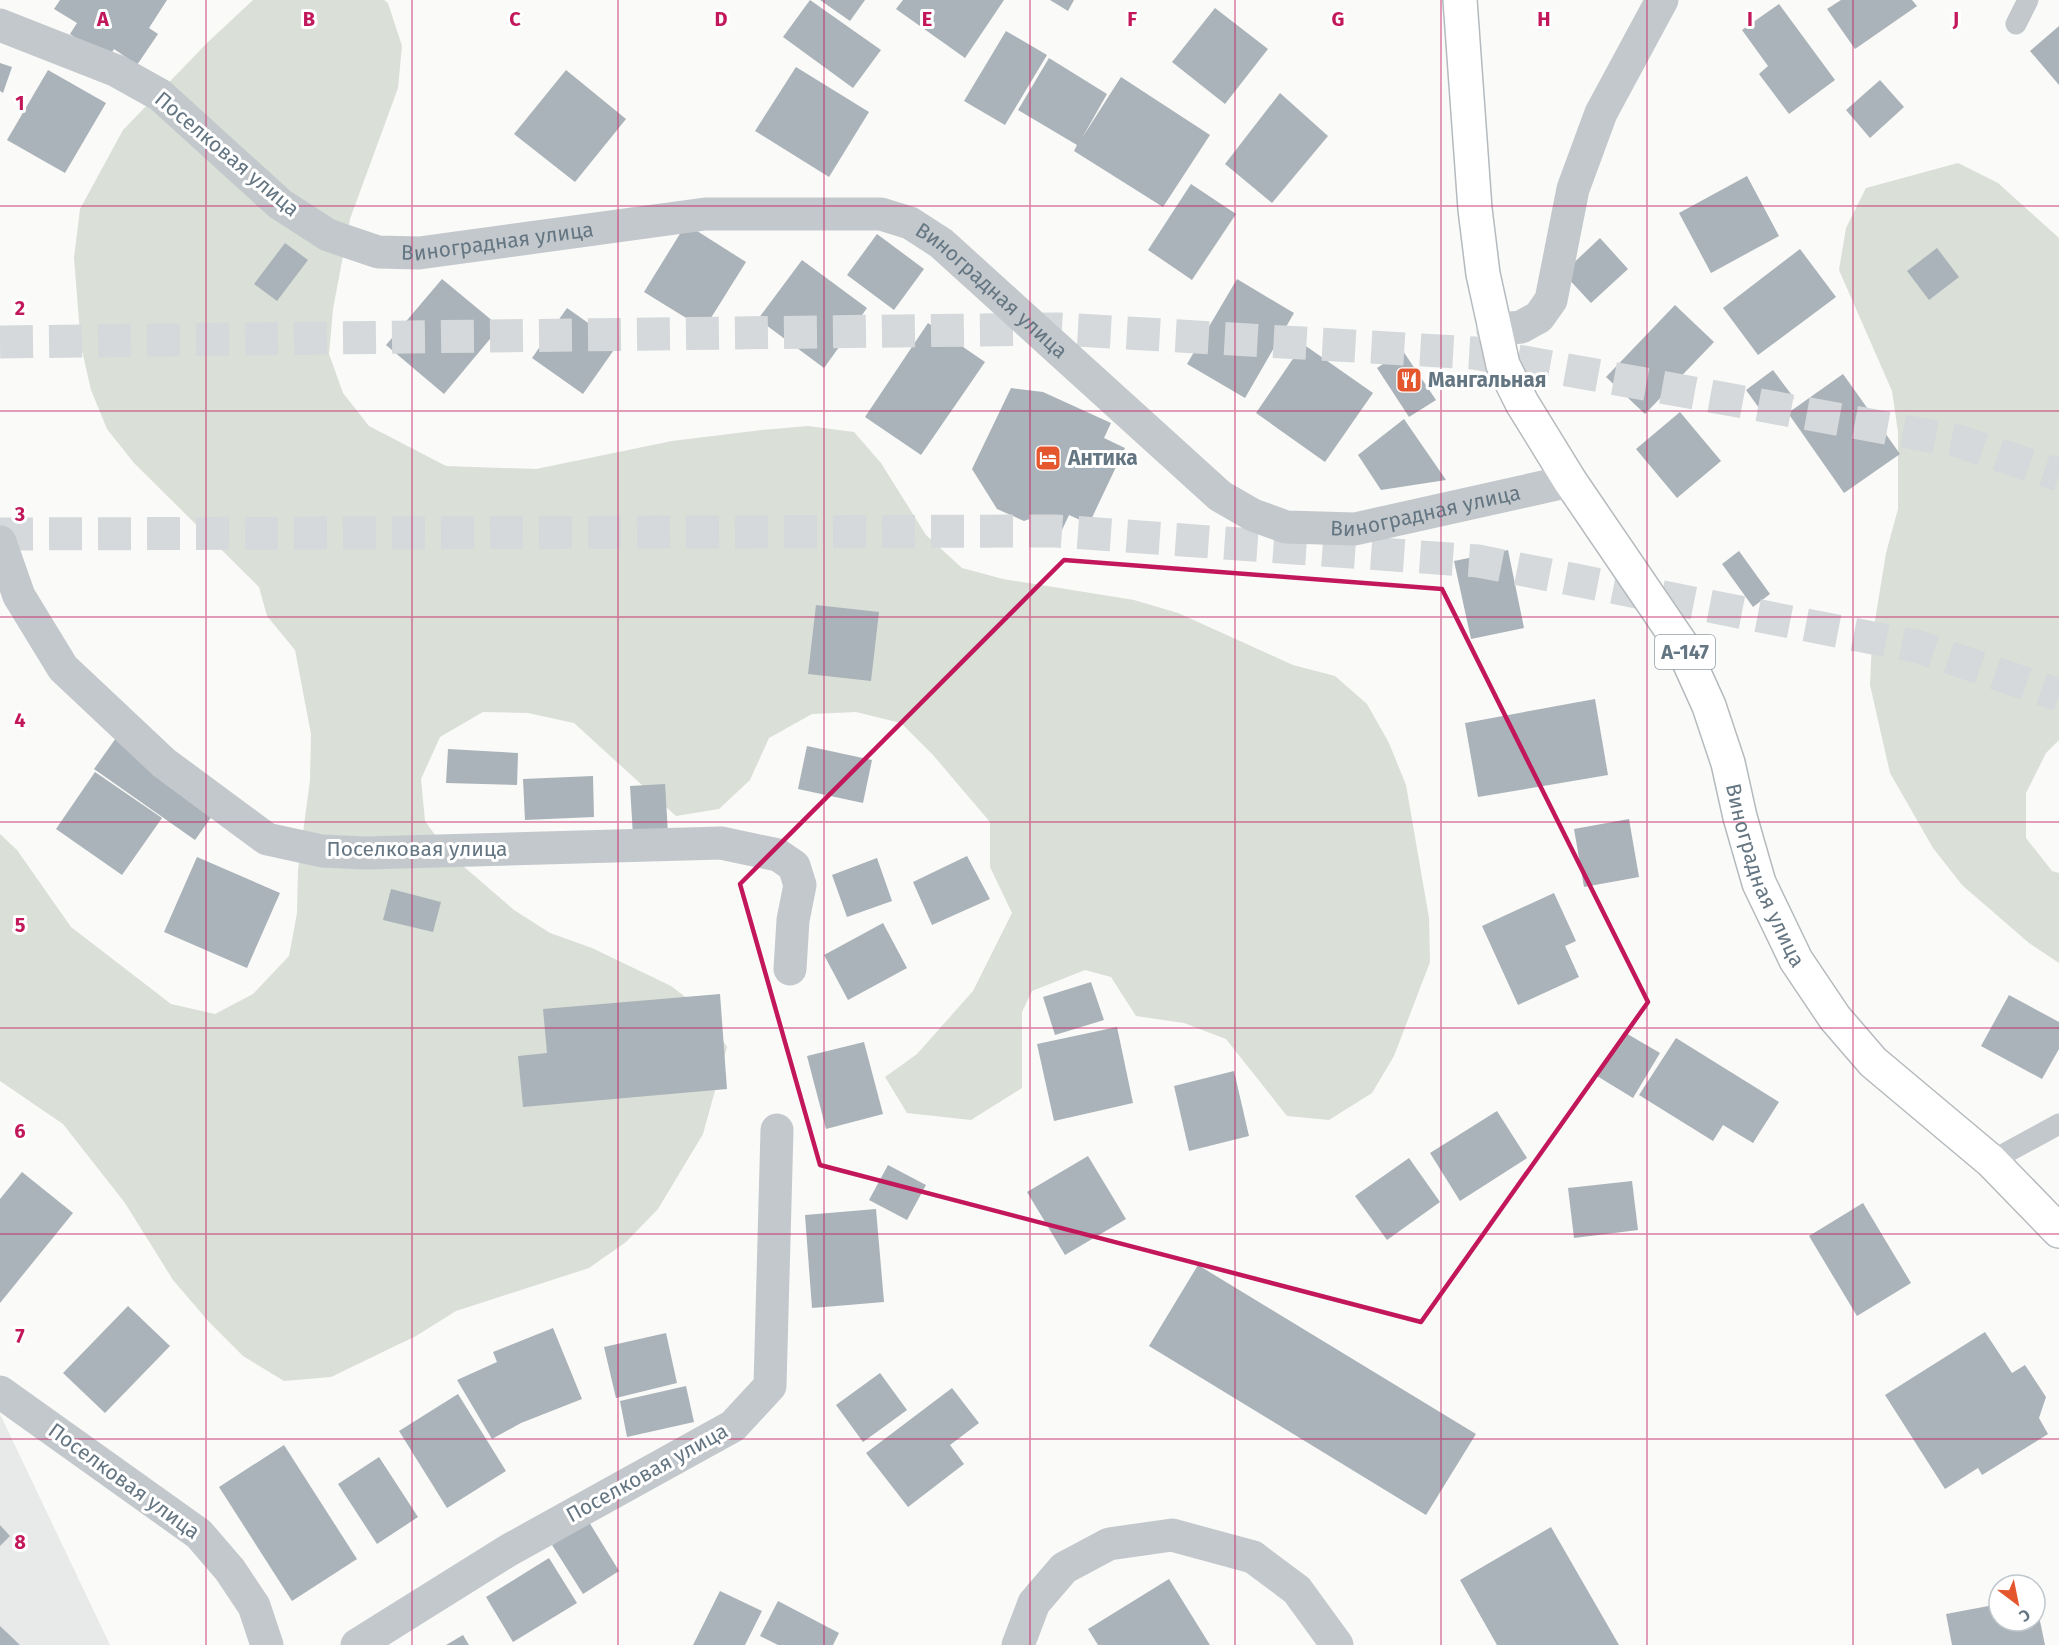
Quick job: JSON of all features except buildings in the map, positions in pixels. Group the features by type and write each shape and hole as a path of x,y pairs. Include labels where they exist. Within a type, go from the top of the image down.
{"main road":[{"name":"Виноградная улица","path":"1460,0 1475,209 1493,330 1503,365 1522,403 1570,482 1681,644 1709,706 1728,763 1740,817 1759,883 1796,960 1835,1018 1873,1062 1991,1161 2059,1231"}],"street":[{"path":"1493,330 1521,327 1539,317 1551,300 1573,189 1601,113 1662,0"},
{"name":"Поселковая улица","path":"0,25 117,71 160,94 280,204 328,236 351,245"},
{"name":"Виноградная улица","path":"351,245 378,252 419,253 705,214 881,214 910,223 941,243 1220,496 1253,515 1286,527 1355,529 1570,482"},
{"name":"Поселковая улица","path":"0,542 10,596 63,668 164,764 267,839 322,850 366,852 721,843 778,855 794,866 800,885 793,920 790,969"},
{"name":"Поселковая улица","path":"357,1645 509,1550 733,1426 770,1386 777,1130"},
{"name":"Поселковая улица","path":"0,1392 199,1534 230,1570 254,1606 267,1645"},
{"path":"1018,1645 1034,1603 1064,1568 1109,1544 1172,1535 1253,1557 1297,1590 1338,1645"}],"lane":[{"path":"2016,24 2028,0"},
{"path":"1991,1161 2059,1124"}],"highlighted area":[{"path":"1064,560 1442,589 1648,1002 1421,1322 820,1165 740,884"}],"shaded area":[{"path":"253,0 384,0 388,3 402,46 398,88 350,219 333,309 329,354 343,393 369,426 446,466 536,469 672,441 762,430 808,426 854,432 881,463 926,535 962,568 1003,579 1134,600 1178,613 1293,665 1335,676 1367,704 1389,743 1406,785 1429,918 1430,962 1394,1056 1372,1093 1329,1120 1287,1116 1226,1039 1184,1023 1136,1016 1111,977 1085,970 1032,991 1022,1012 1022,1088 971,1120 907,1113 885,1077 917,1054 973,991 1012,913 990,867 990,822 933,755 901,723 856,712 812,714 769,738 750,780 719,809 676,816 574,723 528,713 483,712 440,737 421,779 425,821 448,853 514,910 550,933 592,948 671,986 705,1012 727,1047 703,1134 658,1209 626,1242 589,1268 456,1311 416,1336 331,1377 284,1381 243,1356 209,1322 173,1280 125,1203 63,1124 0,1081 0,834 17,850 71,927 171,1004 215,1014 253,994 289,956 297,913 298,870 310,780 311,734 295,650 267,616 259,587 134,463 107,429 91,390 81,346 74,258 80,209 123,130 207,43"},
{"path":"1958,163 1998,183 2059,238 2059,740 2046,753 2026,793 2026,838 2052,871 2059,873 2059,963 2029,943 1962,885 1933,848 1890,773 1870,685 1872,639 1886,553 1898,509 1898,432 1892,391 1839,270 1846,228 1866,188"},
{"path":"0,1414 110,1645 0,1645"}],"tunnel":[{"path":"0,342 1059,329 1474,353 1958,441 2059,475"},
{"path":"0,534 1056,531 1478,561 1919,647 2059,695"}],"place":[{"name":"Мангальная","path":"1409,380"},
{"name":"Антика","path":"1048,458"}]}
